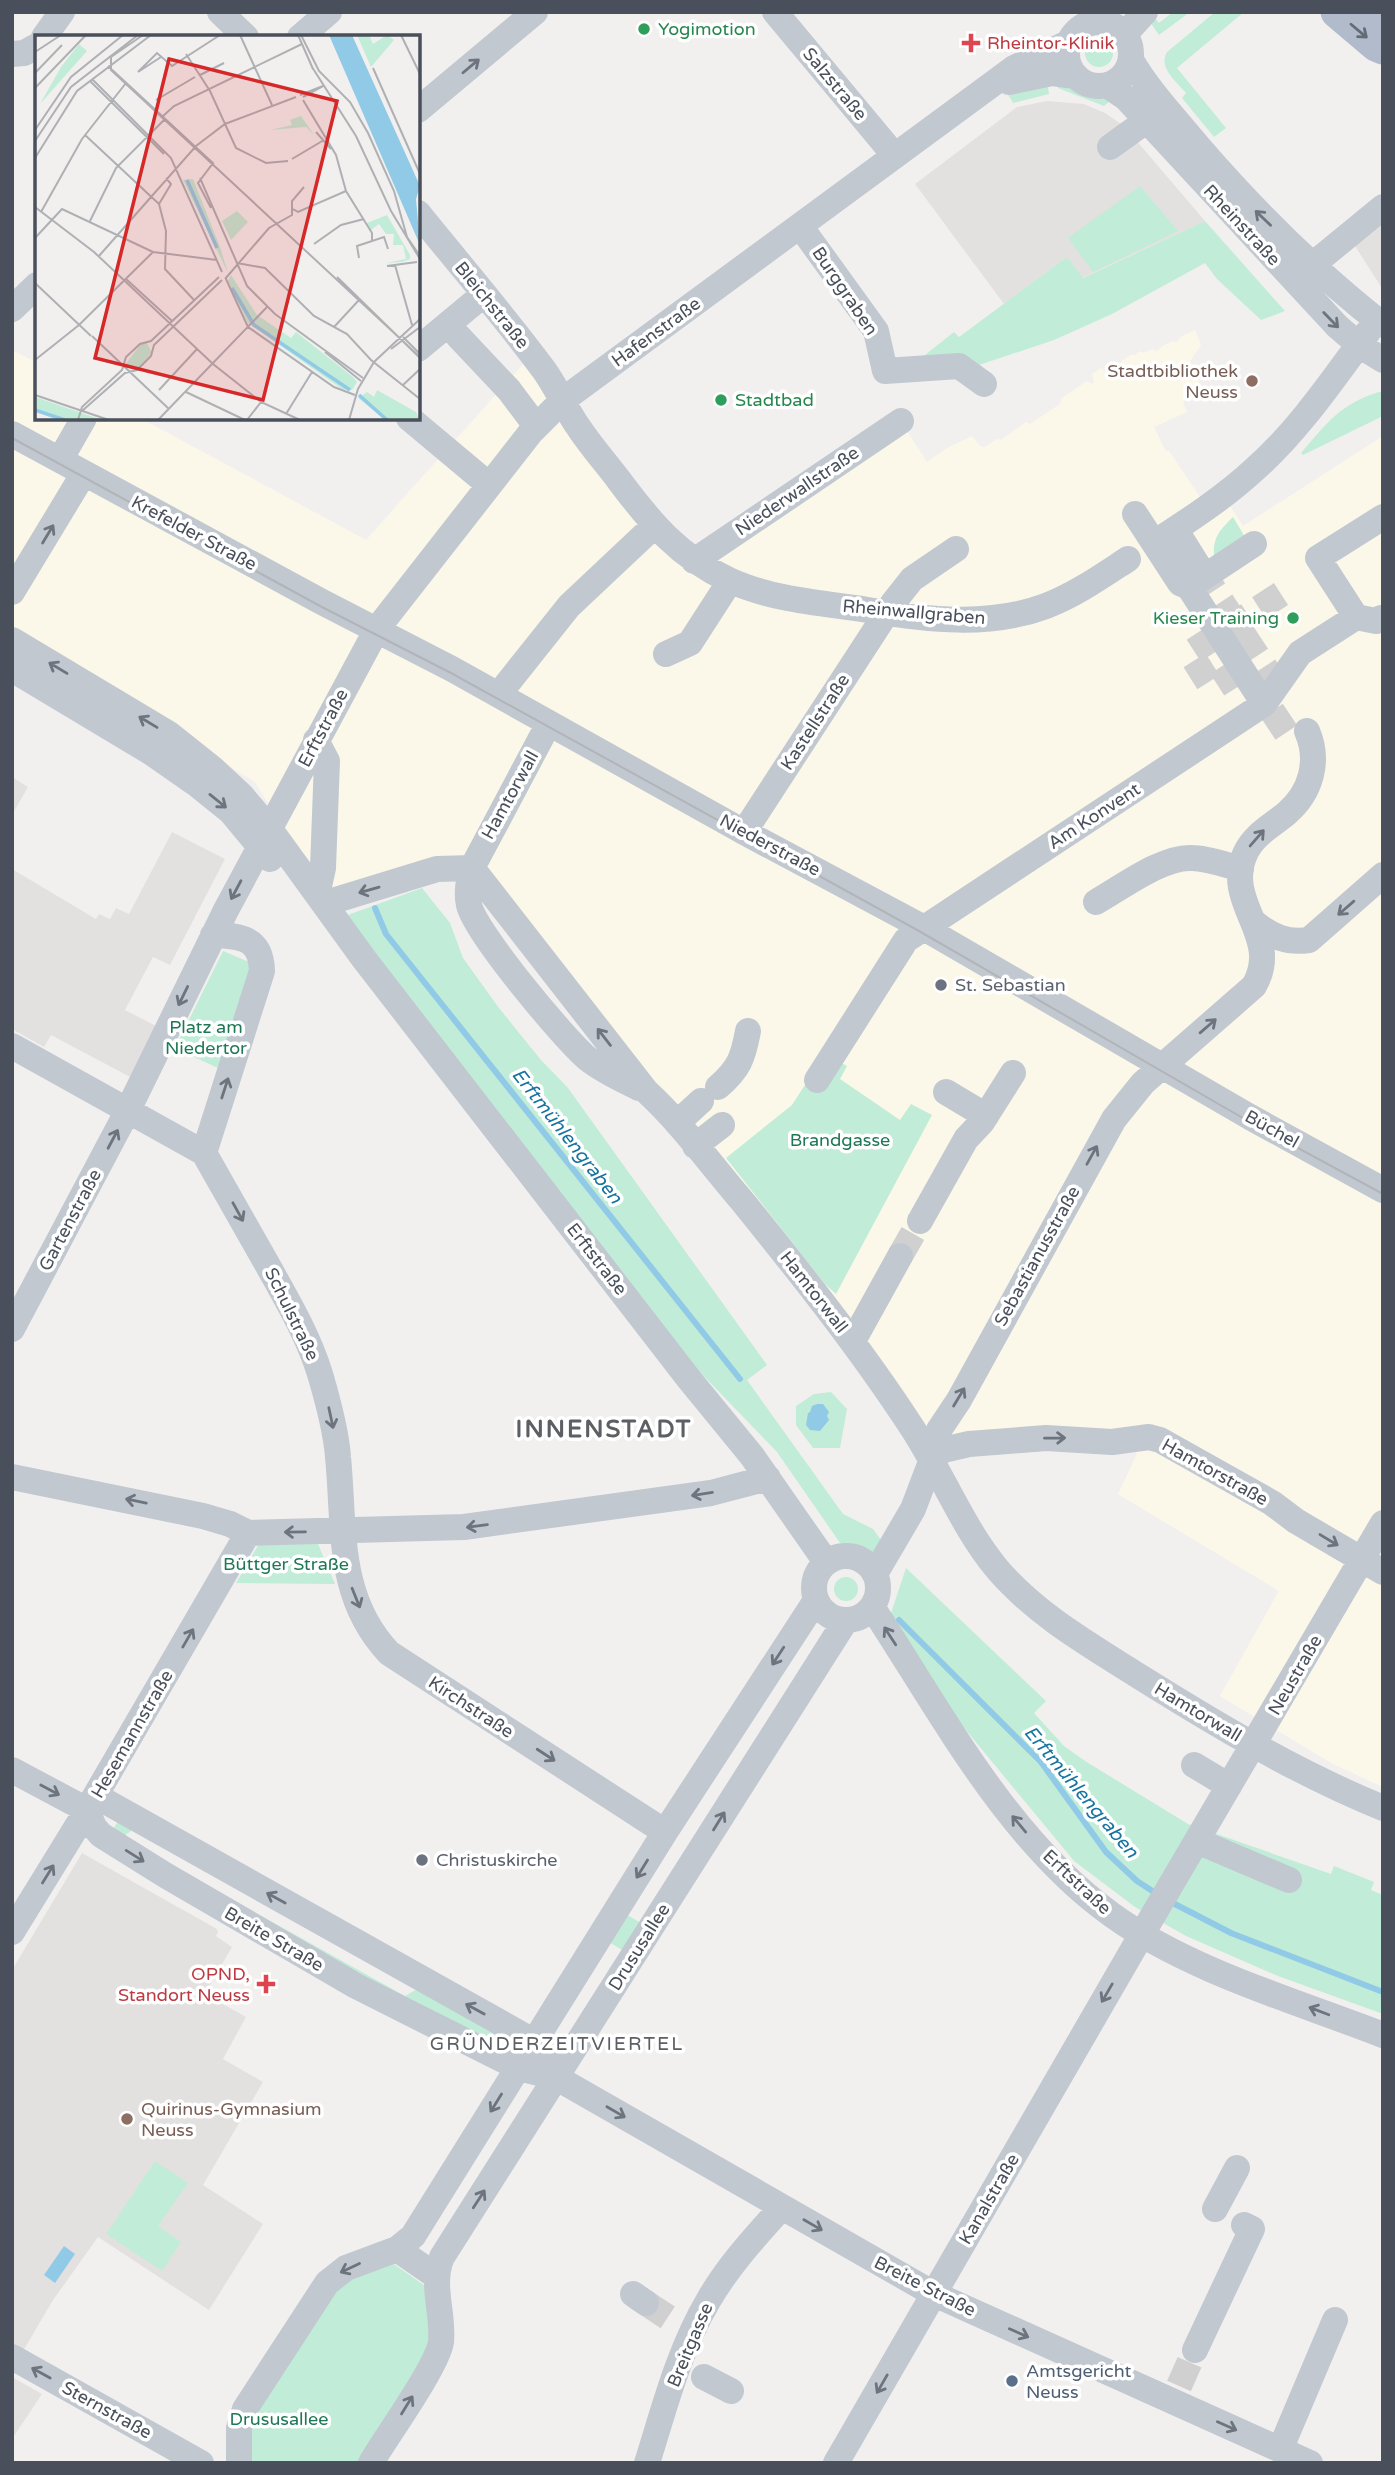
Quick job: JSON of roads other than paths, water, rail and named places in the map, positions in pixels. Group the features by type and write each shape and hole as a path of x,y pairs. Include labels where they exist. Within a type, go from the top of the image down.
{"main road":[{"path":"1337,12 1383,48"},
{"path":"1375,12 1383,19"}],"street":[{"path":"45,35 62,12"},
{"path":"220,12 244,35"},
{"path":"302,35 329,12"},
{"path":"420,108 535,12"},
{"name":"Salzstraße","path":"775,12 895,156"},
{"path":"1107,85 1122,76 1130,60 1131,51 1125,34 1145,12"},
{"name":"Hafenstraße","path":"377,629 489,485 537,426 563,400 1014,68 1068,43 1079,28 1100,17 1125,34"},
{"path":"1068,43 1067,61 1076,76"},
{"path":"12,54 24,53 35,47"},
{"name":"Rheinstraße","path":"1130,60 1146,85 1299,269 1337,326 1359,345 1383,360"},
{"name":"Hafenstraße","path":"987,88 1038,75 1065,73 1090,85 1107,85"},
{"name":"Rheinstraße","path":"1107,85 1126,98 1146,121 1299,269 1380,323"},
{"path":"1110,147 1146,121"},
{"path":"1299,269 1383,208"},
{"name":"Bleichstraße","path":"420,215 545,371 563,400"},
{"name":"Burggraben","path":"800,226 876,331 885,371 959,366 984,384"},
{"path":"12,309 35,287"},
{"path":"420,347 484,295"},
{"path":"1264,704 1195,578 1166,535 1203,511 1257,468 1380,323"},
{"path":"458,336 509,390 537,426"},
{"name":"Rheinwallgraben","path":"563,400 579,428 654,526 694,561 730,581 760,591 887,613 962,620 990,619 1017,615 1047,606 1076,592 1128,559"},
{"path":"60,460 83,420"},
{"path":"412,420 489,485"},
{"name":"Niederwallstraße","path":"694,561 901,422"},
{"name":"Krefelder Straße","path":"12,434 322,602 377,629"},
{"path":"12,592 84,473"},
{"path":"1135,514 1180,583 1195,578 1254,544"},
{"path":"1374,622 1318,558 1383,517"},
{"path":"499,694 569,607 654,526"},
{"name":"Kastellstraße","path":"744,832 912,579 956,549"},
{"path":"666,654 690,643 730,581"},
{"name":"Am Konvent","path":"817,1080 906,940 1264,704 1300,653 1374,622"},
{"name":"Niederstraße","path":"377,629 499,694 744,832 925,928 1162,1066"},
{"name":"Erftstraße","path":"264,837 377,629"},
{"path":"12,640 264,837 128,1110"},
{"path":"12,669 98,706"},
{"name":"Hamtorwall","path":"549,723 472,868 646,1091 695,1146 721,1191 802,1275 853,1341 932,1459 976,1540 993,1564 1050,1619 1253,1746 1327,1785 1383,1808"},
{"path":"1096,902 1181,858 1194,858 1241,869 1245,854 1253,841 1297,802 1306,789 1312,775 1314,757 1312,743 1299,736"},
{"path":"316,740 327,761 322,897 437,869 472,868"},
{"name":"Erftstraße","path":"264,837 322,897 364,958 768,1478 826,1562"},
{"name":"Erftstraße","path":"264,837 320,922 364,958"},
{"name":"Sebastianusstraße","path":"875,1574 913,1509 932,1459 939,1430 959,1399 1099,1143 1128,1100 1162,1066 1254,986 1263,966 1263,955 1255,923 1245,906 1240,888 1241,869"},
{"path":"1255,923 1268,934 1283,940 1309,940 1383,875"},
{"path":"12,1046 204,1153 262,971 262,958 257,948 249,941 235,936 213,935"},
{"path":"677,1123 736,1070 744,1054 748,1031"},
{"name":"Büchel","path":"1162,1066 1383,1190"},
{"path":"920,1221 966,1139 986,1116 1013,1073"},
{"path":"946,1092 986,1116"},
{"name":"Gartenstraße","path":"12,1329 128,1110"},
{"path":"695,1146 722,1125"},
{"name":"Schulstraße","path":"204,1153 295,1312 310,1345 331,1415 338,1454 341,1531"},
{"path":"853,1341 900,1256"},
{"name":"Hamtorstraße","path":"932,1459 943,1450 968,1444 1046,1438 1112,1442 1149,1437 1170,1445 1254,1493 1372,1566"},
{"path":"12,1477 203,1516 248,1533 464,1527 711,1493 768,1478"},
{"path":"913,1509 933,1503 959,1510"},
{"name":"Neustraße","path":"1147,1924 1253,1746 1372,1566 1383,1523"},
{"name":"Kirchstraße","path":"341,1531 352,1591 370,1627 389,1653 665,1832"},
{"name":"Hesemannstraße","path":"12,1933 248,1533"},
{"path":"239,2463 237,2442 245,2409 320,2292 342,2271 397,2249 413,2236 665,1832 816,1600 815,1579 826,1562 853,1556 870,1566 875,1574 878,1591 872,1607 856,1618 846,1620 828,1614 816,1600"},
{"name":"Erftstraße","path":"872,1607 977,1769 1009,1812 1089,1898 1147,1924 1181,1955 1243,1982 1383,2035"},
{"name":"Drususallee","path":"436,2276 442,2257 846,1620"},
{"path":"1194,1765 1229,1786"},
{"name":"Breite Straße","path":"12,1770 91,1803 535,2042"},
{"name":"Breite Straße","path":"91,1803 94,1827 101,1835 356,1986 519,2068 556,2078 934,2294 1175,2393 1296,2458"},
{"path":"1196,1841 1289,1880"},
{"name":"Kanalstraße","path":"836,2463 1147,1924"},
{"path":"535,2042 556,2078"},
{"path":"1215,2209 1237,2168"},
{"name":"Breitgasse","path":"647,2463 690,2371 685,2329 729,2269 782,2207"},
{"path":"1195,2350 1252,2229 1244,2225"},
{"path":"370,2463 438,2353 442,2328 436,2276 397,2249"},
{"path":"1296,2458 1335,2320"},
{"name":"Sternstraße","path":"12,2357 201,2463"},
{"path":"690,2371 731,2391"}],"water":[{"path":"823,1404 829,1412 829,1420 820,1431 810,1430 806,1425 808,1413 812,1406"},
{"path":"64,2246 75,2254 55,2283 44,2275"}],"waterway":[{"name":"Erftmühlengraben","path":"375,908 386,934 740,1379"},
{"name":"Erftmühlengraben","path":"899,1620 1041,1762 1106,1852 1137,1881 1157,1894"},
{"name":"Erftmühlengraben","path":"1169,1901 1231,1933 1383,1992"}],"tunnel":[{"path":"1200,569 1281,692"},
{"path":"1281,594 1190,653 1212,688 1237,672 1248,675 1292,741"},
{"path":"900,1256 920,1221"},
{"path":"646,2303 678,2324"},
{"path":"1179,2386 1195,2350"}],"tram line":[{"path":"12,438 320,606 451,673 919,931 1248,1121 1383,1194"}],"place":[{"name":"Yogimotion","path":"644,29"},
{"name":"Rheintor-Klinik","path":"971,43"},
{"name":"Stadtbibliothek Neuss","path":"1252,381"},
{"name":"Stadtbad","path":"721,400"},
{"name":"Kieser Training","path":"1293,618"},
{"name":"St. Sebastian","path":"941,985"},
{"name":"Christuskirche","path":"422,1860"},
{"name":"OPND, Standort Neuss","path":"266,1984"},
{"name":"Quirinus-Gymnasium Neuss","path":"127,2119"},
{"name":"Amtsgericht Neuss","path":"1012,2381"}],"district":[{"name":"INNENSTADT","path":"604,1429"},
{"name":"GRÜNDERZEITVIERTEL","path":"557,2044"}],"park label":[{"name":"Platz am Niedertor","path":"206,1037"},
{"name":"Brandgasse","path":"840,1140"},
{"name":"Büttger Straße","path":"286,1564"}]}
